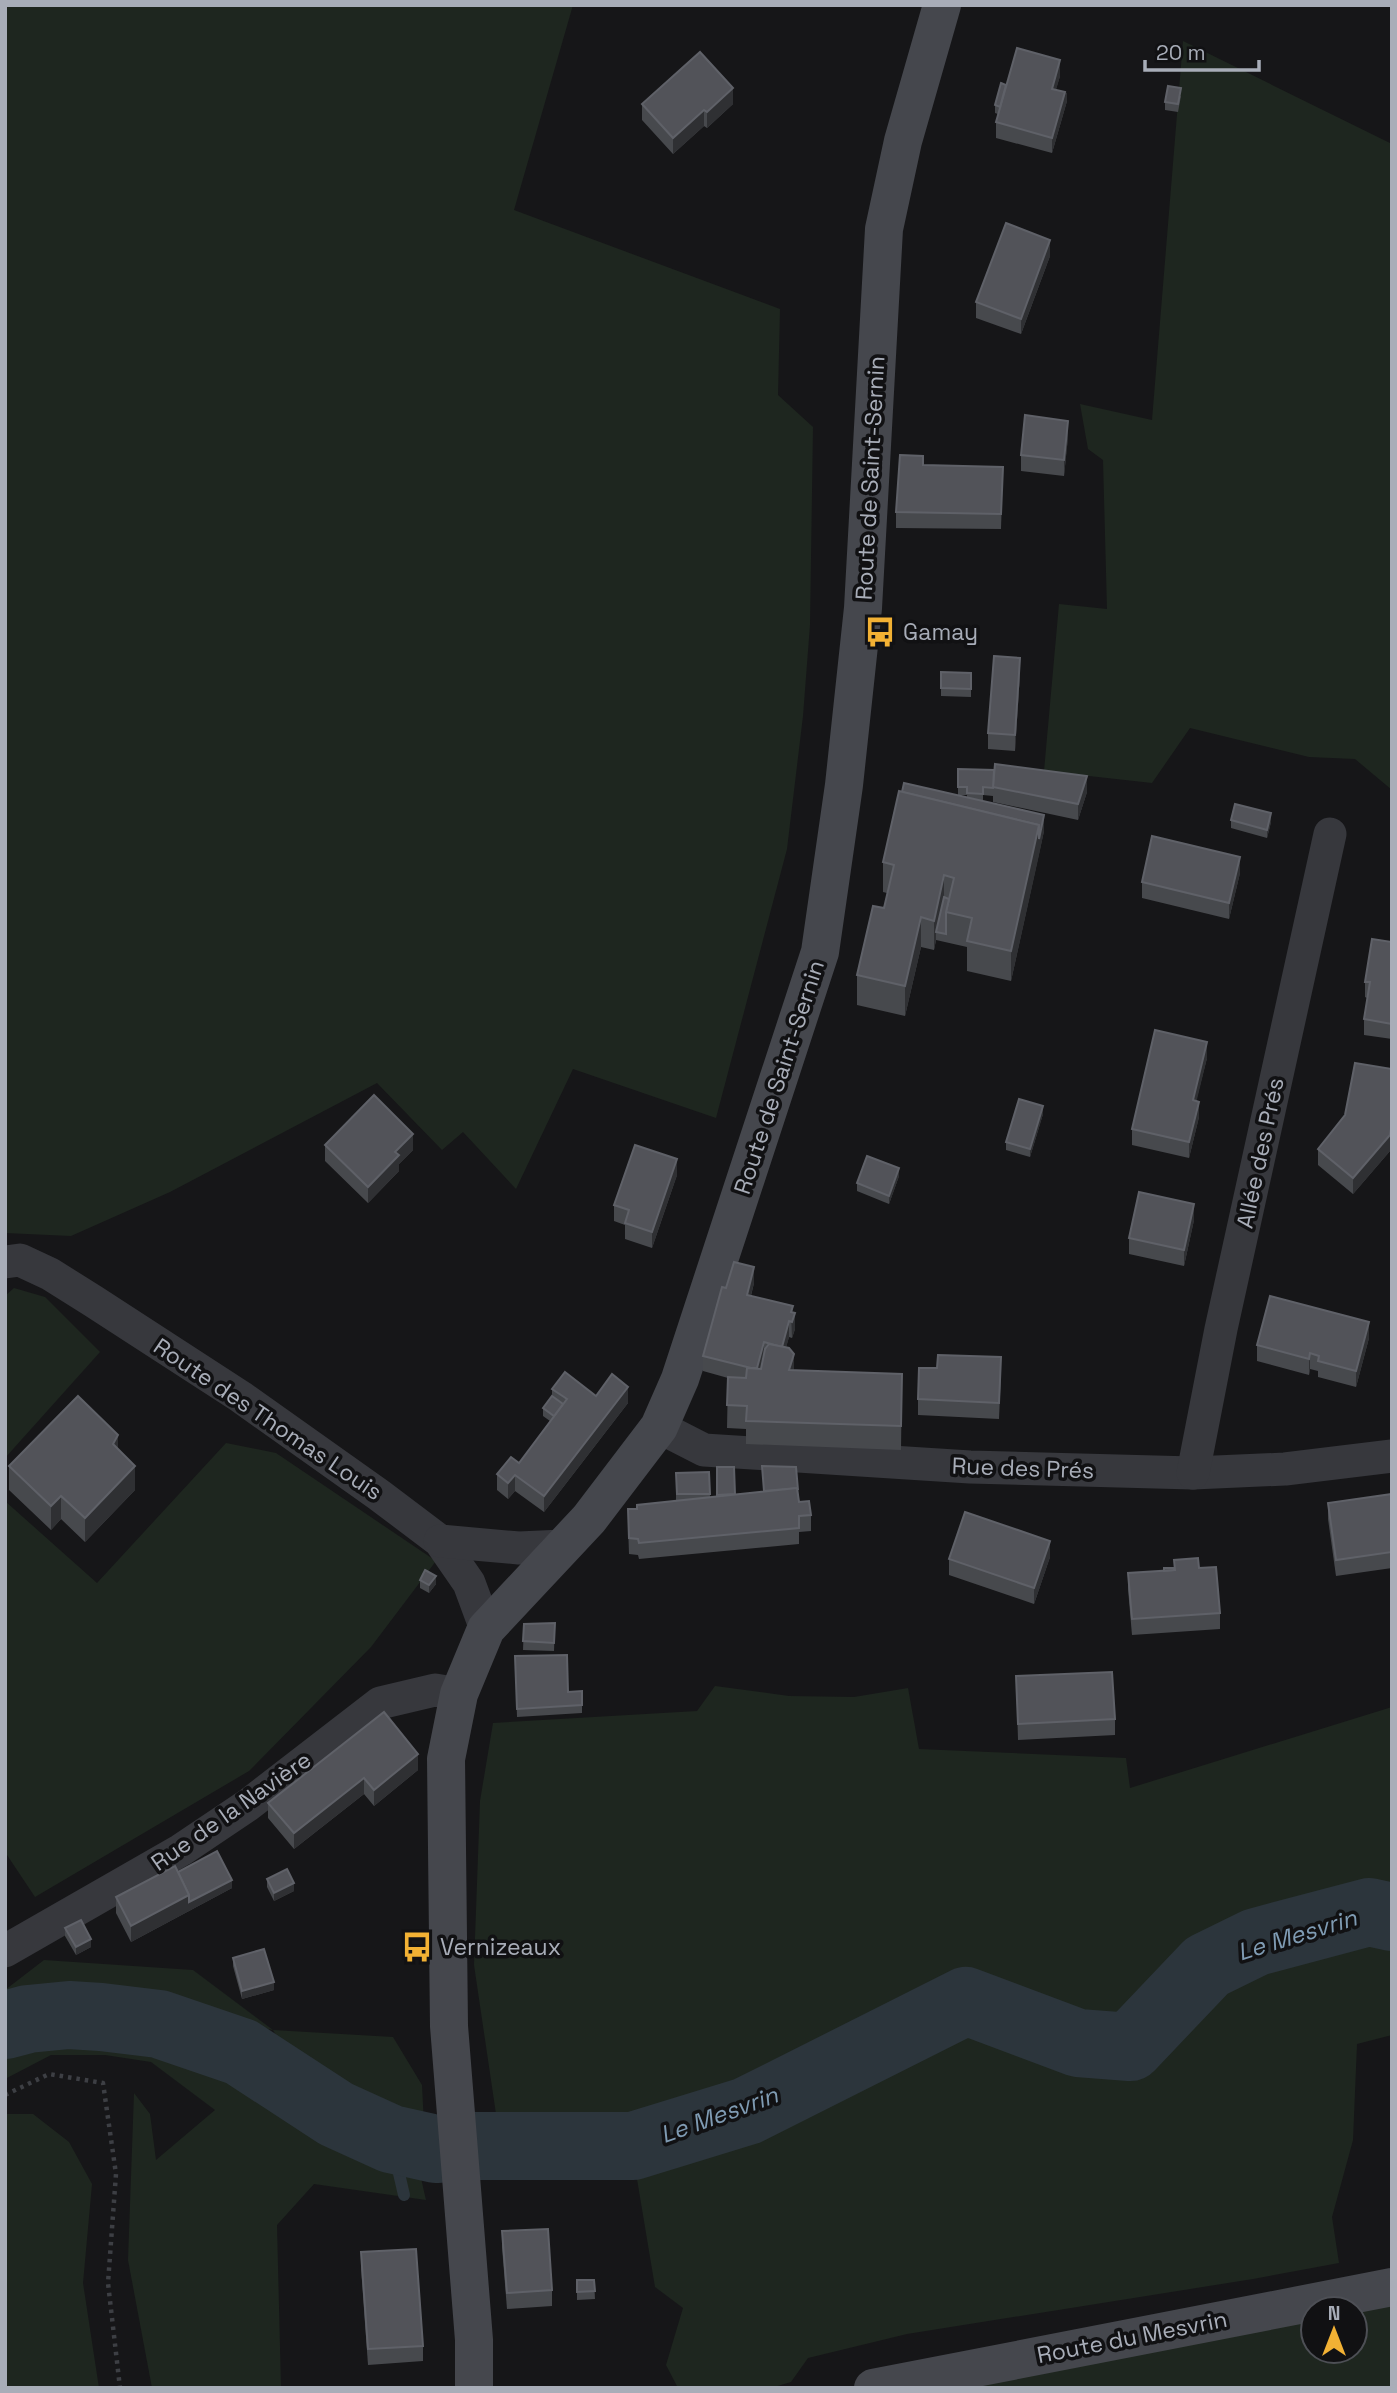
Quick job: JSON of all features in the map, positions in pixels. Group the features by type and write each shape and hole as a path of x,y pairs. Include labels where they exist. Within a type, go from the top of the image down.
{"street":[{"name":"Route de Saint-Sernin","path":"474,2388 474,2340 449,2026 446,1759 460,1694 486,1629 589,1519 659,1427 680,1379 820,952 844,785 863,608 884,229 903,141 942,5"},
{"name":"Allée des Prés","path":"1194,1473 1221,1329 1330,834"},
{"name":"Route des Thomas Louis","path":"5,1262 20,1260 50,1274 93,1301 251,1405 440,1541 469,1583 486,1629"},
{"name":"Rue des Prés","path":"659,1427 704,1450 970,1467 1194,1473 1285,1469 1392,1457"},
{"path":"440,1541 519,1548 563,1546"},
{"name":"Rue de la Navière","path":"5,1951 181,1850 248,1805 380,1703 435,1690 460,1694"},
{"name":"Route du Mesvrin","path":"873,2388 1392,2287"}],"path":[{"path":"5,2095 49,2074 103,2083 116,2174 108,2283 120,2388"}],"shaded area":[{"path":"5,5 573,5 514,210 780,309 778,395 813,427 810,625 803,716 787,849 716,1118 573,1069 516,1189 463,1132 442,1150 377,1083 170,1192 71,1236 5,1233"},
{"path":"1183,41 1392,144 1392,790 1355,759 1309,757 1190,728 1152,783 1044,771 1059,604 1107,609 1103,460 1088,449 1080,404 1152,420"},
{"path":"14,1288 45,1297 100,1352 5,1458 5,1296"},
{"path":"226,1443 276,1453 436,1561 371,1647 249,1771 35,1897 5,1852 5,1501 97,1583"},
{"path":"715,1686 789,1696 854,1697 908,1688 919,1749 1126,1758 1130,1788 1392,1707 1392,2035 1357,2044 1353,2140 1332,2217 1339,2263 907,2334 808,2358 791,2382 771,2388 678,2388 666,2365 683,2308 655,2287 635,2167 502,2180 496,2114 474,1965 480,1801 493,1723 697,1711"},
{"path":"44,1960 193,1970 273,2030 97,1996 5,1998 5,1990"},
{"path":"273,2030 393,2037 422,2085 424,2125 343,2092 296,2069"},
{"path":"49,2031 166,2044 234,2071 303,2117 418,2165 426,2200 314,2184 277,2225 281,2388 152,2388 128,2260 134,2093 150,2114 156,2160 215,2110 151,2062 105,2055 51,2055 5,2079 5,2041"},
{"path":"5,2114 33,2114 69,2142 92,2184 83,2283 99,2388 5,2388"},
{"path":"1392,2299 1392,2388 940,2388 1299,2314 1299,2365 1369,2365 1369,2305"}],"building":[{"path":"1017,48 1060,60 1052,89 1065,92 1052,138 996,122"},
{"path":"700,52 733,88 673,138 642,104"},
{"path":"1001,83 1006,85 1000,107 995,105"},
{"path":"1168,86 1181,88 1178,104 1165,102"},
{"path":"1006,223 1050,240 1021,319 976,302"},
{"path":"1025,415 1068,421 1064,460 1021,455"},
{"path":"900,455 923,456 923,465 1003,467 1001,514 896,512"},
{"path":"994,656 1020,658 1015,735 988,733"},
{"path":"941,672 971,673 971,689 941,688"},
{"path":"995,764 1087,776 1078,804 993,787"},
{"path":"958,769 994,770 993,788 983,787 983,794 967,793 967,787 958,787"},
{"path":"904,783 1044,815 1039,839 1039,825 902,792"},
{"path":"899,791 1039,825 1011,951 967,941 972,918 946,912 954,878 944,875 934,921 921,917 905,986 857,975 873,906 884,908 894,865 883,862"},
{"path":"1235,804 1271,813 1267,830 1231,820"},
{"path":"1152,836 1240,857 1229,903 1142,882"},
{"path":"944,897 949,899 946,934 936,932"},
{"path":"1372,939 1392,942 1392,1024 1364,1019 1370,982 1365,982"},
{"path":"1155,1030 1207,1042 1193,1100 1199,1102 1189,1142 1132,1129"},
{"path":"1355,1063 1392,1069 1392,1122 1390,1135 1353,1178 1318,1149 1345,1115"},
{"path":"374,1095 413,1134 395,1152 399,1155 368,1187 325,1145"},
{"path":"1019,1099 1043,1106 1030,1149 1006,1142"},
{"path":"635,1145 677,1159 652,1232 625,1223 629,1210 614,1205"},
{"path":"867,1156 899,1168 889,1196 857,1183"},
{"path":"1139,1192 1194,1204 1184,1250 1129,1238"},
{"path":"734,1262 754,1267 747,1295 793,1306 791,1312 795,1313 792,1322 789,1321 782,1347 764,1342 757,1368 703,1356 722,1287 726,1288"},
{"path":"1270,1296 1369,1322 1356,1371 1318,1361 1319,1356 1310,1353 1309,1359 1257,1345"},
{"path":"769,1344 789,1348 794,1354 789,1370 902,1374 901,1426 746,1421 747,1406 727,1405 728,1377 746,1378 747,1368 761,1369 765,1349"},
{"path":"938,1355 1001,1357 999,1403 918,1399 919,1368 937,1368"},
{"path":"565,1372 596,1396 612,1374 628,1387 544,1496 515,1475 508,1483 497,1474 511,1457 519,1463 567,1399 552,1389"},
{"path":"78,1396 118,1435 113,1444 135,1466 85,1518 61,1496 51,1506 9,1466"},
{"path":"552,1396 563,1404 554,1416 543,1408"},
{"path":"762,1466 796,1467 798,1490 764,1491"},
{"path":"717,1467 734,1467 735,1494 717,1495"},
{"path":"709,1472 710,1494 677,1494 676,1473"},
{"path":"797,1488 799,1502 809,1501 811,1515 799,1516 799,1528 639,1543 638,1539 629,1538 628,1509 637,1509 637,1505"},
{"path":"1392,1494 1392,1552 1336,1560 1328,1503"},
{"path":"965,1512 1050,1541 1034,1588 949,1559"},
{"path":"1198,1558 1199,1568 1216,1567 1220,1613 1132,1619 1128,1573 1175,1570 1174,1560"},
{"path":"425,1570 436,1576 429,1585 420,1580"},
{"path":"555,1623 554,1643 523,1641 524,1624"},
{"path":"567,1655 568,1692 582,1691 582,1705 517,1709 515,1656"},
{"path":"1112,1672 1115,1719 1018,1724 1016,1676"},
{"path":"384,1712 418,1754 374,1790 364,1778 294,1833 268,1803"},
{"path":"217,1851 232,1880 189,1902 189,1895 178,1872"},
{"path":"175,1866 189,1895 131,1926 116,1897"},
{"path":"287,1869 294,1883 274,1893 267,1879"},
{"path":"81,1920 91,1939 76,1947 65,1928"},
{"path":"264,1949 274,1982 242,1991 233,1958"},
{"path":"548,2229 552,2290 507,2293 502,2231"},
{"path":"416,2249 423,2346 368,2349 361,2252"},
{"path":"577,2280 594,2280 595,2291 577,2292"}],"waterway":[{"name":"Le Mesvrin","path":"5,2025 28,2019 69,2015 159,2024 241,2052 336,2114 391,2139 436,2149 477,2146 633,2146 747,2111 966,2001 1078,2043 1130,2047 1207,1966 1256,1942 1369,1912 1392,1917"},
{"path":"391,2139 404,2195"}],"place":[{"name":"Gamay","path":"880,632"},
{"name":"Vernizeaux","path":"417,1947"}]}
